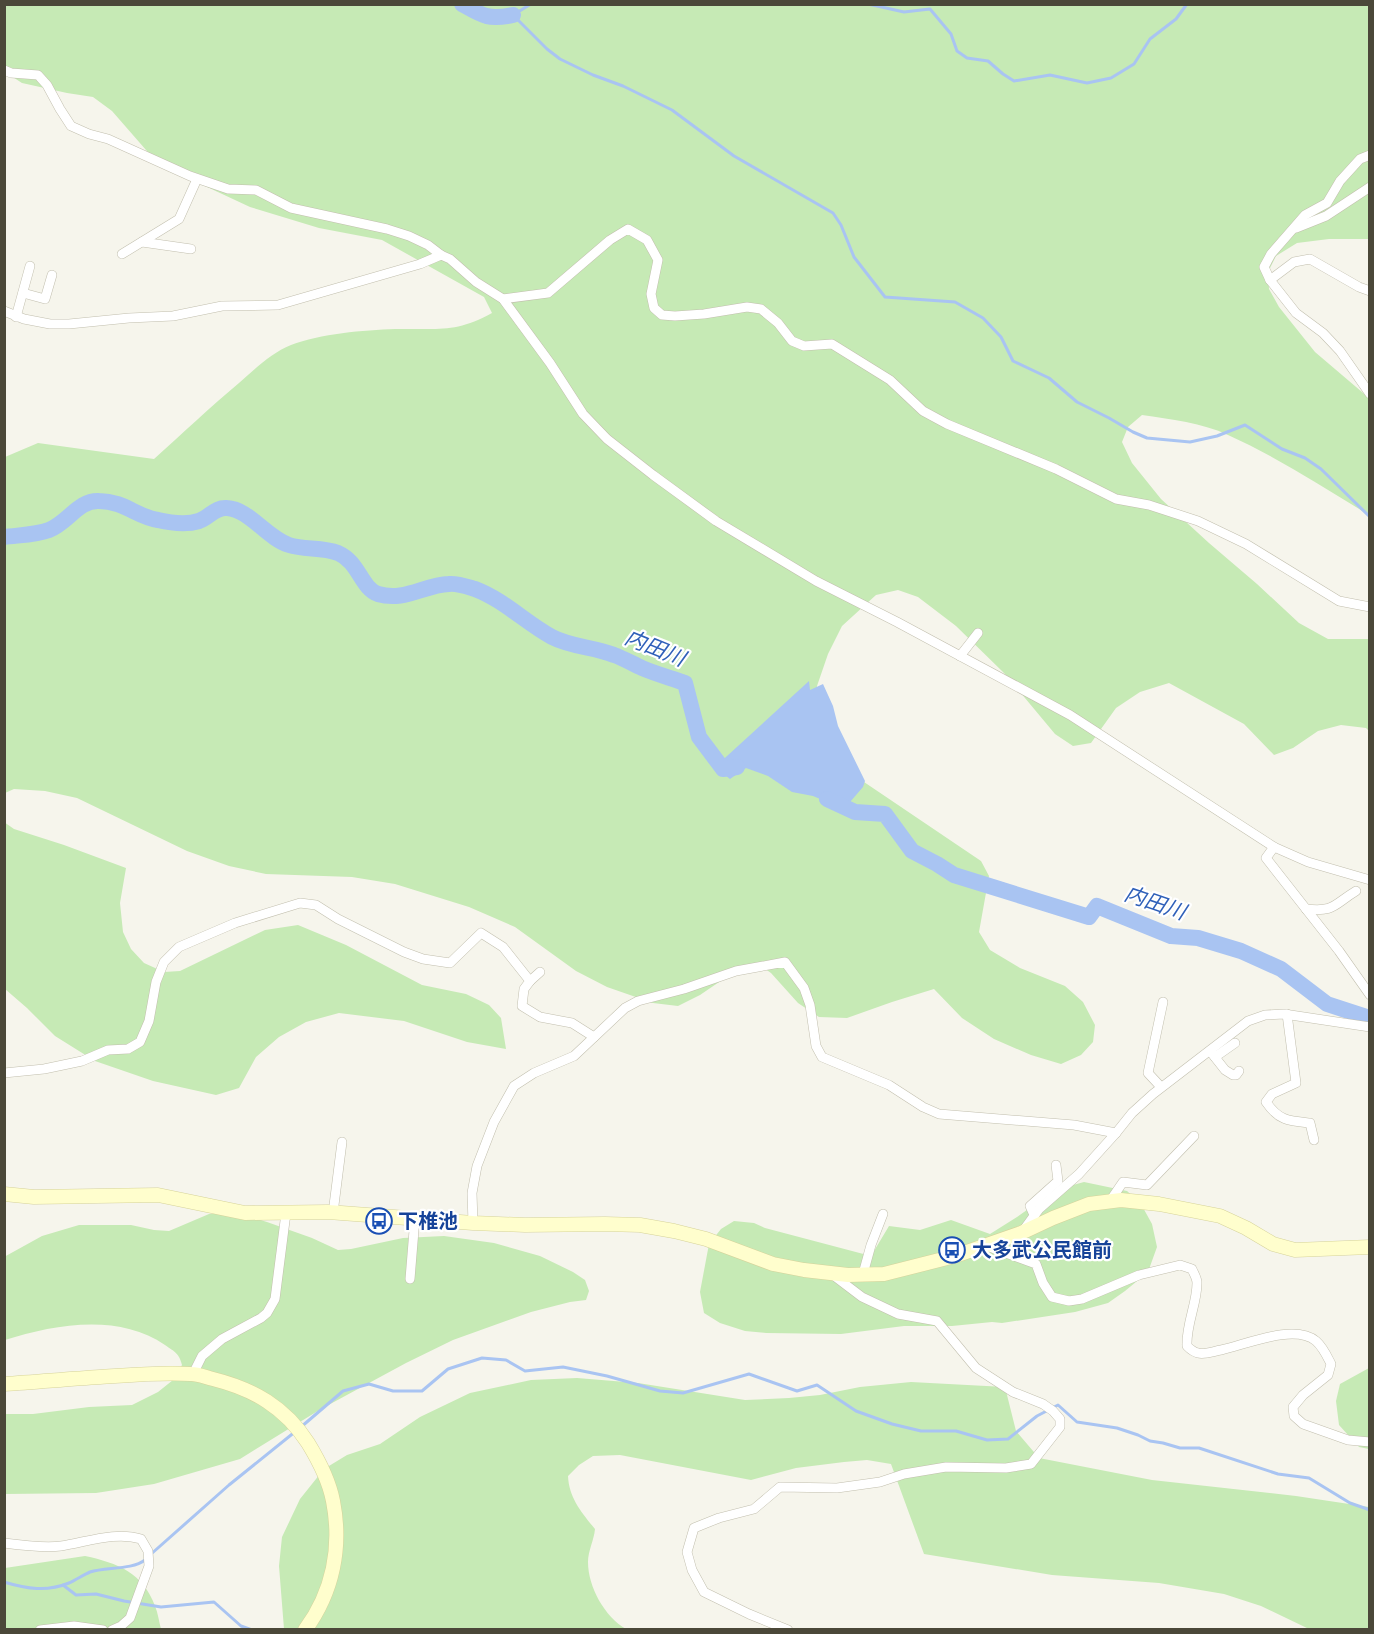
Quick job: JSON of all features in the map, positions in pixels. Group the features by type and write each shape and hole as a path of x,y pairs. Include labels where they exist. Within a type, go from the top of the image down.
{"street":[{"path":"4,70 11,73 38,75 47,85 71,126 88,134 108,139 197,179 228,189 256,190 291,208 387,229 428,245 450,259 476,282 503,299 550,363 583,414 607,439 716,522 816,581 1070,715 1274,848 1308,862 1370,880"},
{"path":"1370,155 1360,159 1340,181 1327,203 1305,215 1271,254 1264,267 1270,280 1296,313 1323,333 1340,351 1370,394"},
{"path":"122,254 179,219 197,179"},
{"path":"1291,231 1326,216 1370,187"},
{"path":"503,299 548,293 610,240 628,229 647,240 658,260 651,294 654,308 662,315 685,315 747,307 760,309 778,323 792,341 804,346 832,344 890,380 923,411 947,424 1056,469 1116,499 1149,505 1198,521 1246,544 1339,601 1370,608"},
{"path":"142,242 191,249"},
{"path":"4,311 16,317 50,324 69,324 173,316 222,306 278,305 420,264 441,255"},
{"path":"1270,280 1294,262 1310,259 1370,291"},
{"path":"16,317 30,266"},
{"path":"23,293 45,299 52,275"},
{"path":"960,656 978,633"},
{"path":"1274,848 1266,858 1370,995"},
{"path":"1306,909 1323,911 1331,909 1356,891"},
{"path":"4,1073 44,1069 82,1060 108,1050 128,1049 140,1042 149,1021 156,982 164,962 179,947 235,923 300,903 316,905 371,936 423,959 450,963 481,933 502,947 530,981"},
{"path":"473,1223 472,1193 477,1166 494,1122 514,1086 534,1073 574,1056 626,1008 638,1001 684,989 736,971 785,962 804,988 810,1005 816,1046 822,1057 889,1085 923,1107 939,1114 1074,1125 1116,1133"},
{"path":"540,972 524,990 522,1006 540,1017 572,1023 594,1037"},
{"path":"1161,1087 1148,1073 1163,1002"},
{"path":"1213,1054 1248,1021 1265,1015 1287,1014 1370,1027"},
{"path":"1287,1014 1296,1083 1272,1094 1266,1102 1276,1115 1283,1119 1310,1123 1314,1140"},
{"path":"1021,1233 1039,1209 1079,1174 1132,1113 1161,1087 1235,1042"},
{"path":"1213,1054 1229,1073 1236,1075 1239,1071"},
{"path":"1110,1201 1123,1182 1147,1185 1194,1136"},
{"path":"333,1213 342,1142"},
{"path":"1034,1215 1030,1206 1058,1180 1056,1165"},
{"path":"4,1194 34,1197 158,1194 245,1213 333,1213 525,1225 640,1225 706,1239 773,1264 831,1274 884,1274 937,1261 987,1246 1089,1204 1121,1200 1159,1204 1220,1216 1246,1228 1273,1245 1295,1250 1370,1247"},
{"path":"194,1374 202,1356 215,1344 261,1318 271,1306 274,1299 286,1213"},
{"path":"863,1274 883,1214"},
{"path":"410,1279 415,1218"},
{"path":"987,1246 1036,1264 1043,1283 1052,1297 1069,1301 1082,1299 1139,1275 1180,1265 1192,1269 1197,1281 1186,1333 1187,1346 1195,1353 1202,1354 1237,1347 1270,1336 1301,1334 1315,1340 1331,1364 1328,1375 1303,1395 1293,1407 1294,1416 1303,1424 1348,1440 1370,1442"},
{"path":"788,1629 749,1614 704,1592 692,1570 687,1552 694,1528 719,1518 754,1509 780,1487 837,1488 880,1482 904,1474 946,1467 1006,1468 1031,1464 1060,1427 1060,1419 1049,1408 1013,1392 976,1368 937,1322 898,1314 862,1296 831,1274"},
{"path":"4,1384 148,1373 194,1374 236,1385 258,1395 277,1408 301,1431 318,1459 331,1490 337,1520 337,1551 327,1591 305,1629"},
{"path":"4,1543 58,1546 120,1535 141,1539 148,1551 149,1563 130,1618 121,1626 112,1629"},
{"path":"40,1629 74,1626 103,1629"}],"green space":[{"path":"5,5 1369,5 1369,239 1329,239 1297,243 1276,256 1268,272 1269,289 1279,307 1315,352 1369,398 1369,515 1264,453 1208,427 1142,415 1128,427 1122,442 1132,463 1161,499 1299,623 1328,639 1369,639 1369,731 1366,728 1341,725 1318,731 1293,748 1274,755 1244,724 1169,683 1140,692 1116,708 1091,743 1073,746 1055,734 1004,673 956,626 918,597 898,590 876,595 842,626 828,654 817,686 815,711 864,782 981,861 989,876 979,932 990,950 1020,968 1065,986 1083,1002 1095,1025 1093,1042 1081,1055 1061,1064 1031,1055 994,1039 962,1018 934,989 847,1018 819,1017 798,1003 771,973 758,964 728,976 700,995 678,1006 653,1003 607,987 576,971 515,927 469,907 395,884 352,877 266,874 229,866 187,851 77,798 45,791 14,789 5,793 5,457 38,443 154,459 257,367 291,345 328,335 356,332 444,329 479,320 492,313 484,297 382,240 319,228 250,207 175,172 153,158 112,111 93,97 22,83 5,72"},
{"path":"4,822 14,829 126,868 120,903 123,932 131,949 144,963 164,972 180,971 265,930 298,925 346,945 422,985 466,994 489,1005 501,1018 506,1049 467,1042 404,1021 339,1013 306,1022 279,1037 256,1057 239,1088 216,1095 153,1081 95,1061 55,1036 5,989"},
{"path":"1084,1182 1127,1191 1141,1204 1152,1224 1157,1247 1148,1272 1108,1303 1075,1312 1002,1323 904,1326 841,1334 745,1331 720,1323 704,1313 700,1292 709,1244 721,1229 734,1221 754,1223 765,1228 871,1256 889,1226 920,1230 951,1220 990,1234 1055,1190"},
{"path":"234,1212 312,1238 338,1250 403,1238 444,1236 494,1243 540,1256 573,1272 585,1280 589,1291 586,1300 531,1312 453,1340 321,1409 240,1459 154,1484 96,1493 5,1494 5,1414 33,1414 89,1407 132,1405 158,1392 173,1380 182,1365 174,1351 147,1335 128,1328 107,1325 65,1326 5,1340 4,1257 42,1236 79,1225 131,1225 169,1231 209,1214"},
{"path":"1369,1368 1369,1449 1359,1447 1339,1425 1336,1401 1340,1384"},
{"path":"577,1378 638,1383 745,1400 820,1395 860,1387 911,1382 1005,1387 1016,1431 1039,1458 1152,1480 1296,1496 1369,1507 1369,1629 1309,1629 1261,1606 1224,1594 1159,1583 1052,1575 924,1554 891,1464 867,1460 844,1462 796,1468 751,1480 620,1455 593,1456 568,1476 574,1498 595,1529 588,1562 594,1591 611,1617 626,1629 284,1629 279,1566 282,1537 300,1499 324,1469 347,1455 380,1444 420,1417 470,1393 531,1380"},
{"path":"85,1556 118,1566 128,1571 144,1585 156,1609 161,1629 5,1630 5,1568"}],"water":[{"path":"809,681 810,690 823,684 833,706 838,726 865,781 863,787 844,809 813,796 792,792 768,776 746,768 730,779 715,767"}],"waterway":[{"path":"462,4 486,16 513,15"},
{"path":"531,4 513,15 560,59 672,110 734,156 833,213 841,225 854,257 885,297 955,302 983,318 1001,337 1013,361 1049,378 1077,402 1147,438 1190,442 1217,436 1245,425 1282,449 1305,458 1321,469 1370,517"},
{"path":"868,4 904,12 930,9 951,34 957,51 967,58 988,61 1014,81 1050,75 1087,83 1111,78 1134,64 1150,39 1176,19 1187,4"},
{"name":"内田川","path":"4,537 49,530 85,504 99,501 116,504 150,518 178,523 199,521 223,508 235,510 243,513 289,545 332,551 345,557 372,591 378,594 397,596 440,585 466,586 496,599 552,637 606,652 685,683 699,737 723,769 737,767"},
{"name":"内田川","path":"827,799 855,812 885,814 912,851 954,875 1089,917 1097,906 1171,936 1198,938 1241,951 1281,969 1327,1004 1370,1018"},
{"path":"301,1427 343,1391 369,1384 393,1391 422,1391 448,1369 482,1358 506,1360 525,1371 563,1367 607,1376 660,1391 683,1393 749,1374 797,1391 817,1385 856,1411 892,1424 921,1431 956,1431 987,1440 1008,1439 1037,1416 1058,1405 1077,1422 1117,1428 1150,1441 1180,1448 1199,1448 1278,1474 1309,1478 1350,1503 1370,1510"},
{"path":"150,1555 229,1485 296,1431"},
{"path":"4,1582 29,1588 53,1588 96,1570 126,1567 145,1560"},
{"path":"63,1585 76,1595 96,1594 161,1607 214,1602 241,1626 252,1630"}],"place":[{"name":"下椎池","path":"379,1221"},
{"name":"大多武公民館前","path":"952,1250"}]}
